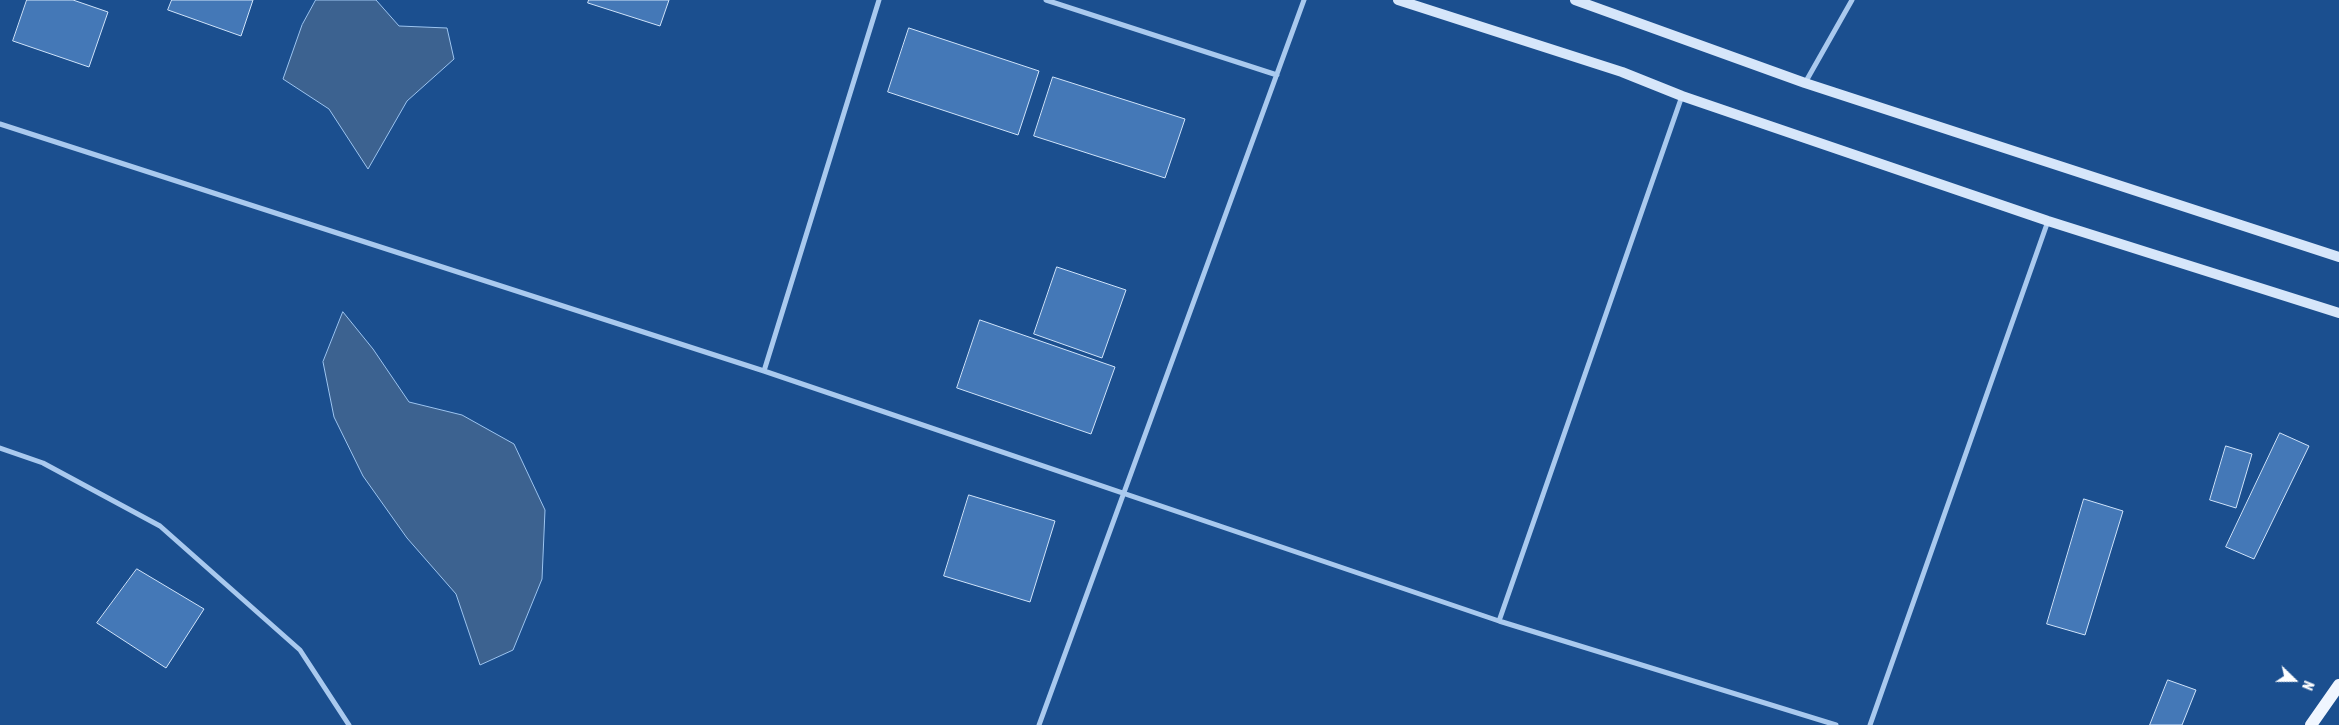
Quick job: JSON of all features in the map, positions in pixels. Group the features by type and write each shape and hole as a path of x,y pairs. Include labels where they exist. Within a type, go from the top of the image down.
{"main road":[{"path":"1398,0 1622,72 1682,96 2048,221 2339,313"},
{"path":"1575,0 1600,4 1805,82 2339,257"},
{"path":"2311,725 2339,685"}],"street":[{"path":"764,371 879,0"},
{"path":"1046,0 1277,75"},
{"path":"1039,725 1304,0"},
{"path":"1805,82 1852,0"},
{"path":"1500,621 1682,96"},
{"path":"0,124 764,371 1124,495 1500,621 1836,725"},
{"path":"1870,725 2048,221"},
{"path":"0,448 43,463 160,526 300,650 349,725"}],"water":[{"path":"316,0 376,0 399,26 447,28 454,59 407,101 368,169 329,109 283,79 302,25"},
{"path":"343,312 373,349 409,402 462,415 514,444 545,510 542,579 513,650 480,665 456,594 407,538 363,476 334,417 323,362"}],"building":[{"path":"27,0 73,0 108,12 89,67 13,41"},
{"path":"172,0 253,0 241,36 168,10"},
{"path":"589,0 669,0 660,26 588,3"},
{"path":"909,28 1039,71 1018,135 888,92"},
{"path":"1053,77 1185,119 1165,178 1034,136"},
{"path":"1057,267 1126,290 1102,358 1034,334"},
{"path":"980,320 1115,367 1091,434 957,388"},
{"path":"2280,433 2309,446 2254,559 2226,547"},
{"path":"2226,446 2252,454 2236,508 2210,500"},
{"path":"969,495 1055,521 1030,602 944,576"},
{"path":"2084,499 2123,511 2085,635 2047,624"},
{"path":"137,569 204,609 166,668 97,623"},
{"path":"2168,680 2196,690 2182,725 2150,725"}]}
